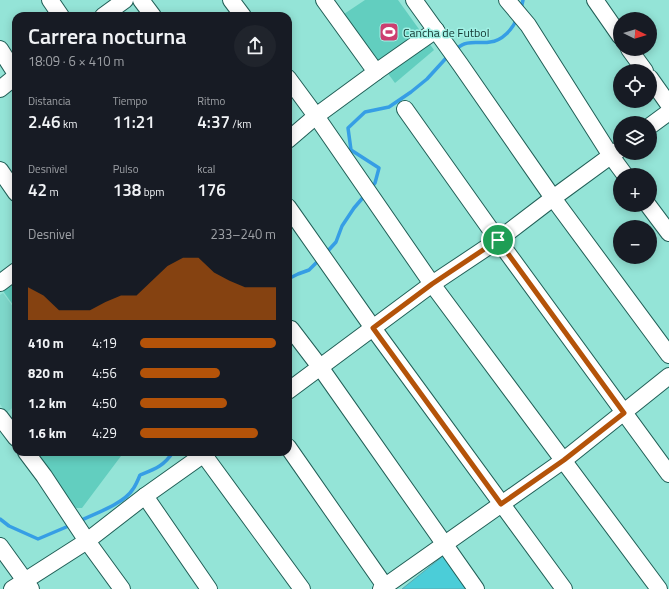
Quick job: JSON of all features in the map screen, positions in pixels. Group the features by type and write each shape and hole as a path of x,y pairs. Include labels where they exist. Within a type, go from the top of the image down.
{"street":[{"path":"50,0 58,12"},
{"path":"108,12 125,0"},
{"path":"141,0 150,12"},
{"path":"231,0 240,12"},
{"path":"324,0 376,72"},
{"path":"414,0 552,198 669,355"},
{"path":"595,0 613,26"},
{"path":"511,4 528,25 613,149"},
{"path":"292,137 316,116 436,30"},
{"path":"0,49 12,68"},
{"path":"0,89 12,78"},
{"path":"292,83 432,284 659,589"},
{"path":"657,88 669,105"},
{"path":"405,109 498,240 669,474"},
{"path":"657,121 669,112"},
{"path":"292,388 432,284 498,240 552,198 613,155"},
{"path":"0,170 12,187"},
{"path":"653,212 669,233"},
{"path":"292,213 373,328 564,589"},
{"path":"0,283 12,274"},
{"path":"292,330 320,367 476,589"},
{"path":"292,453 384,588 564,460 669,376"},
{"path":"0,417 12,433"},
{"path":"29,456 69,513 84,538 122,589"},
{"path":"0,546 23,586 84,538 202,456"},
{"path":"208,456 302,589"},
{"path":"145,496 210,589"}],"shaded area":[{"path":"3,293 12,305 12,408 6,413 0,404 0,295"}],"green space":[{"name":"Cancha de Futbol","path":"365,0 398,0 434,50 395,83 344,14"},
{"path":"12,285 12,303 3,291"},
{"path":"37,456 121,456 82,508 76,508"}],"building":[{"path":"443,556 467,589 402,589"}],"waterway":[{"path":"521,9 523,0"},
{"path":"455,51 460,46 465,44 472,42 494,41 503,37 513,26 517,18"},
{"path":"371,188 375,183 379,168 351,150 348,128 365,112 389,107 411,92 427,79 448,56"},
{"path":"326,253 336,242 342,226 366,194"},
{"path":"292,277 309,270 320,259"},
{"path":"79,521 116,504 129,494 140,475 155,469 163,464 171,456"},
{"path":"0,519 9,526 38,539 71,525"}],"place":[{"name":"Cancha de Futbol","path":"389,32"}],"route":[{"path":"498,240 624,413 564,460 501,504 373,328 432,284 498,240"}]}
